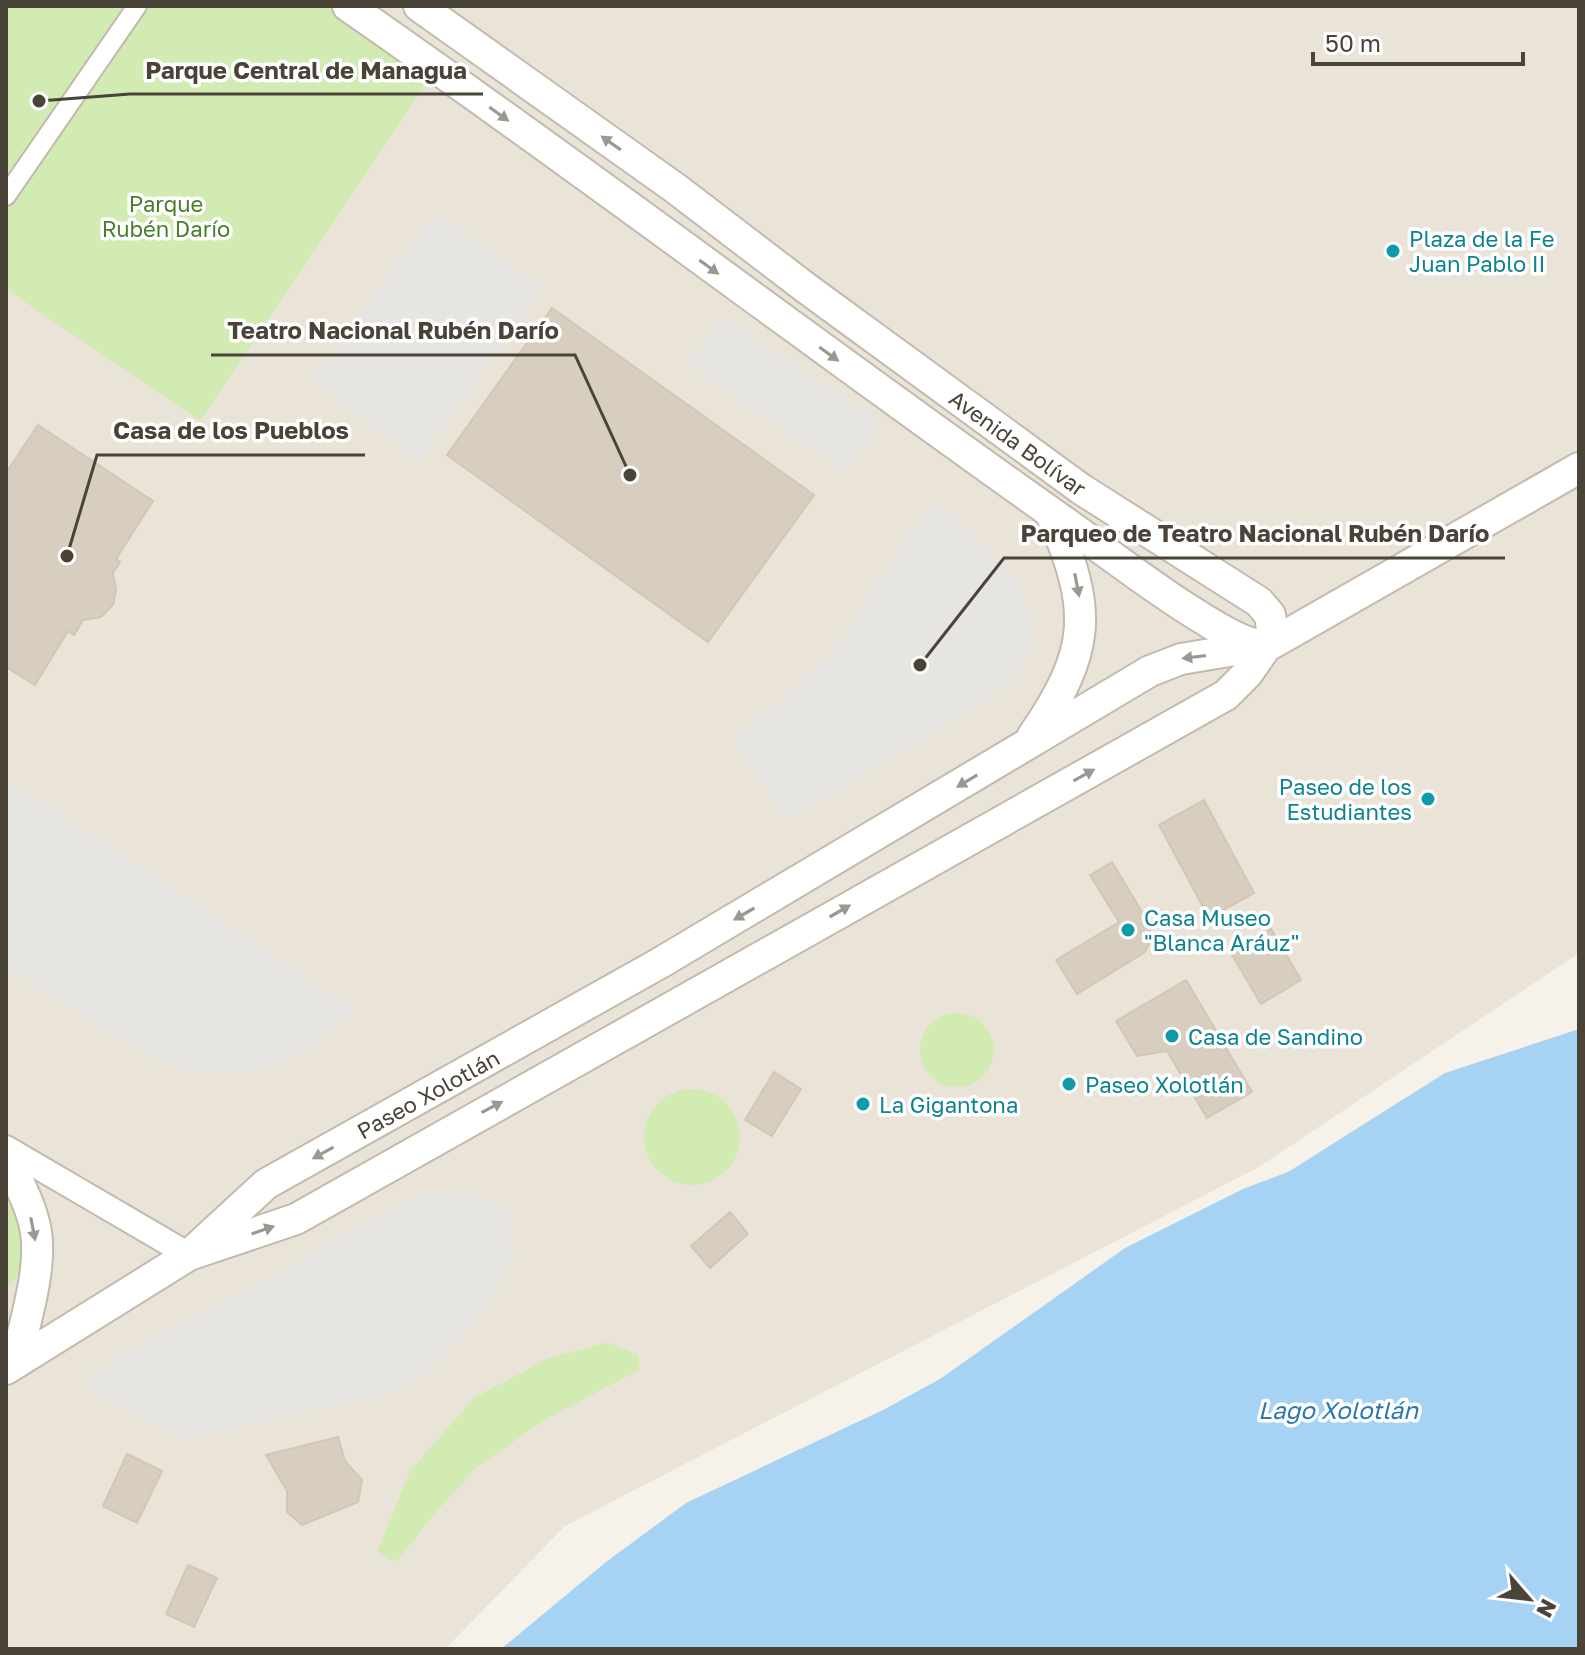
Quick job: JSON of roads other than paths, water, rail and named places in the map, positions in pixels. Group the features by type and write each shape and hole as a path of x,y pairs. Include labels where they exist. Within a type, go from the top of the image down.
{"street":[{"path":"6,196 137,6"},
{"name":"Avenida Bolívar","path":"348,6 437,67 935,432 1180,603 1241,641 1271,644"},
{"name":"Avenida Bolívar","path":"419,6 675,188 1081,489 1259,602 1278,611 1306,613 1355,596"},
{"name":"Paseo Xolotlán","path":"11,1366 189,1255 266,1184 660,963 1170,662 1271,644 1579,468"},
{"path":"1027,744 1065,686 1080,634 1081,611 1074,571 1050,512"},
{"path":"1259,602 1270,615 1271,644"},
{"name":"Paseo Xolotlán","path":"189,1255 296,1219 1226,695 1271,644"},
{"path":"6,1148 189,1255"},
{"path":"6,1157 27,1202 36,1233 35,1268 11,1366"}],"water":[{"name":"Lago Xolotlán","path":"1579,1029 1579,1649 501,1649 606,1562 686,1503 883,1410 940,1379 1125,1248 1243,1189 1288,1172 1445,1073"}],"place":[{"name":"Parque Central de Managua","path":"39,101"},
{"name":"Plaza de la Fe Juan Pablo II","path":"1393,251"},
{"name":"Teatro Nacional Rubén Darío","path":"630,475"},
{"name":"Casa de los Pueblos","path":"67,556"},
{"name":"Parqueo de Teatro Nacional Rubén Darío","path":"920,665"},
{"name":"Paseo de los Estudiantes","path":"1428,799"},
{"name":"Casa Museo \"Blanca Aráuz\"","path":"1128,930"},
{"name":"Casa de Sandino","path":"1172,1036"},
{"name":"Paseo Xolotlán","path":"1069,1084"},
{"name":"La Gigantona","path":"863,1104"}],"park label":[{"name":"Parque Rubén Darío","path":"166,216"}]}
